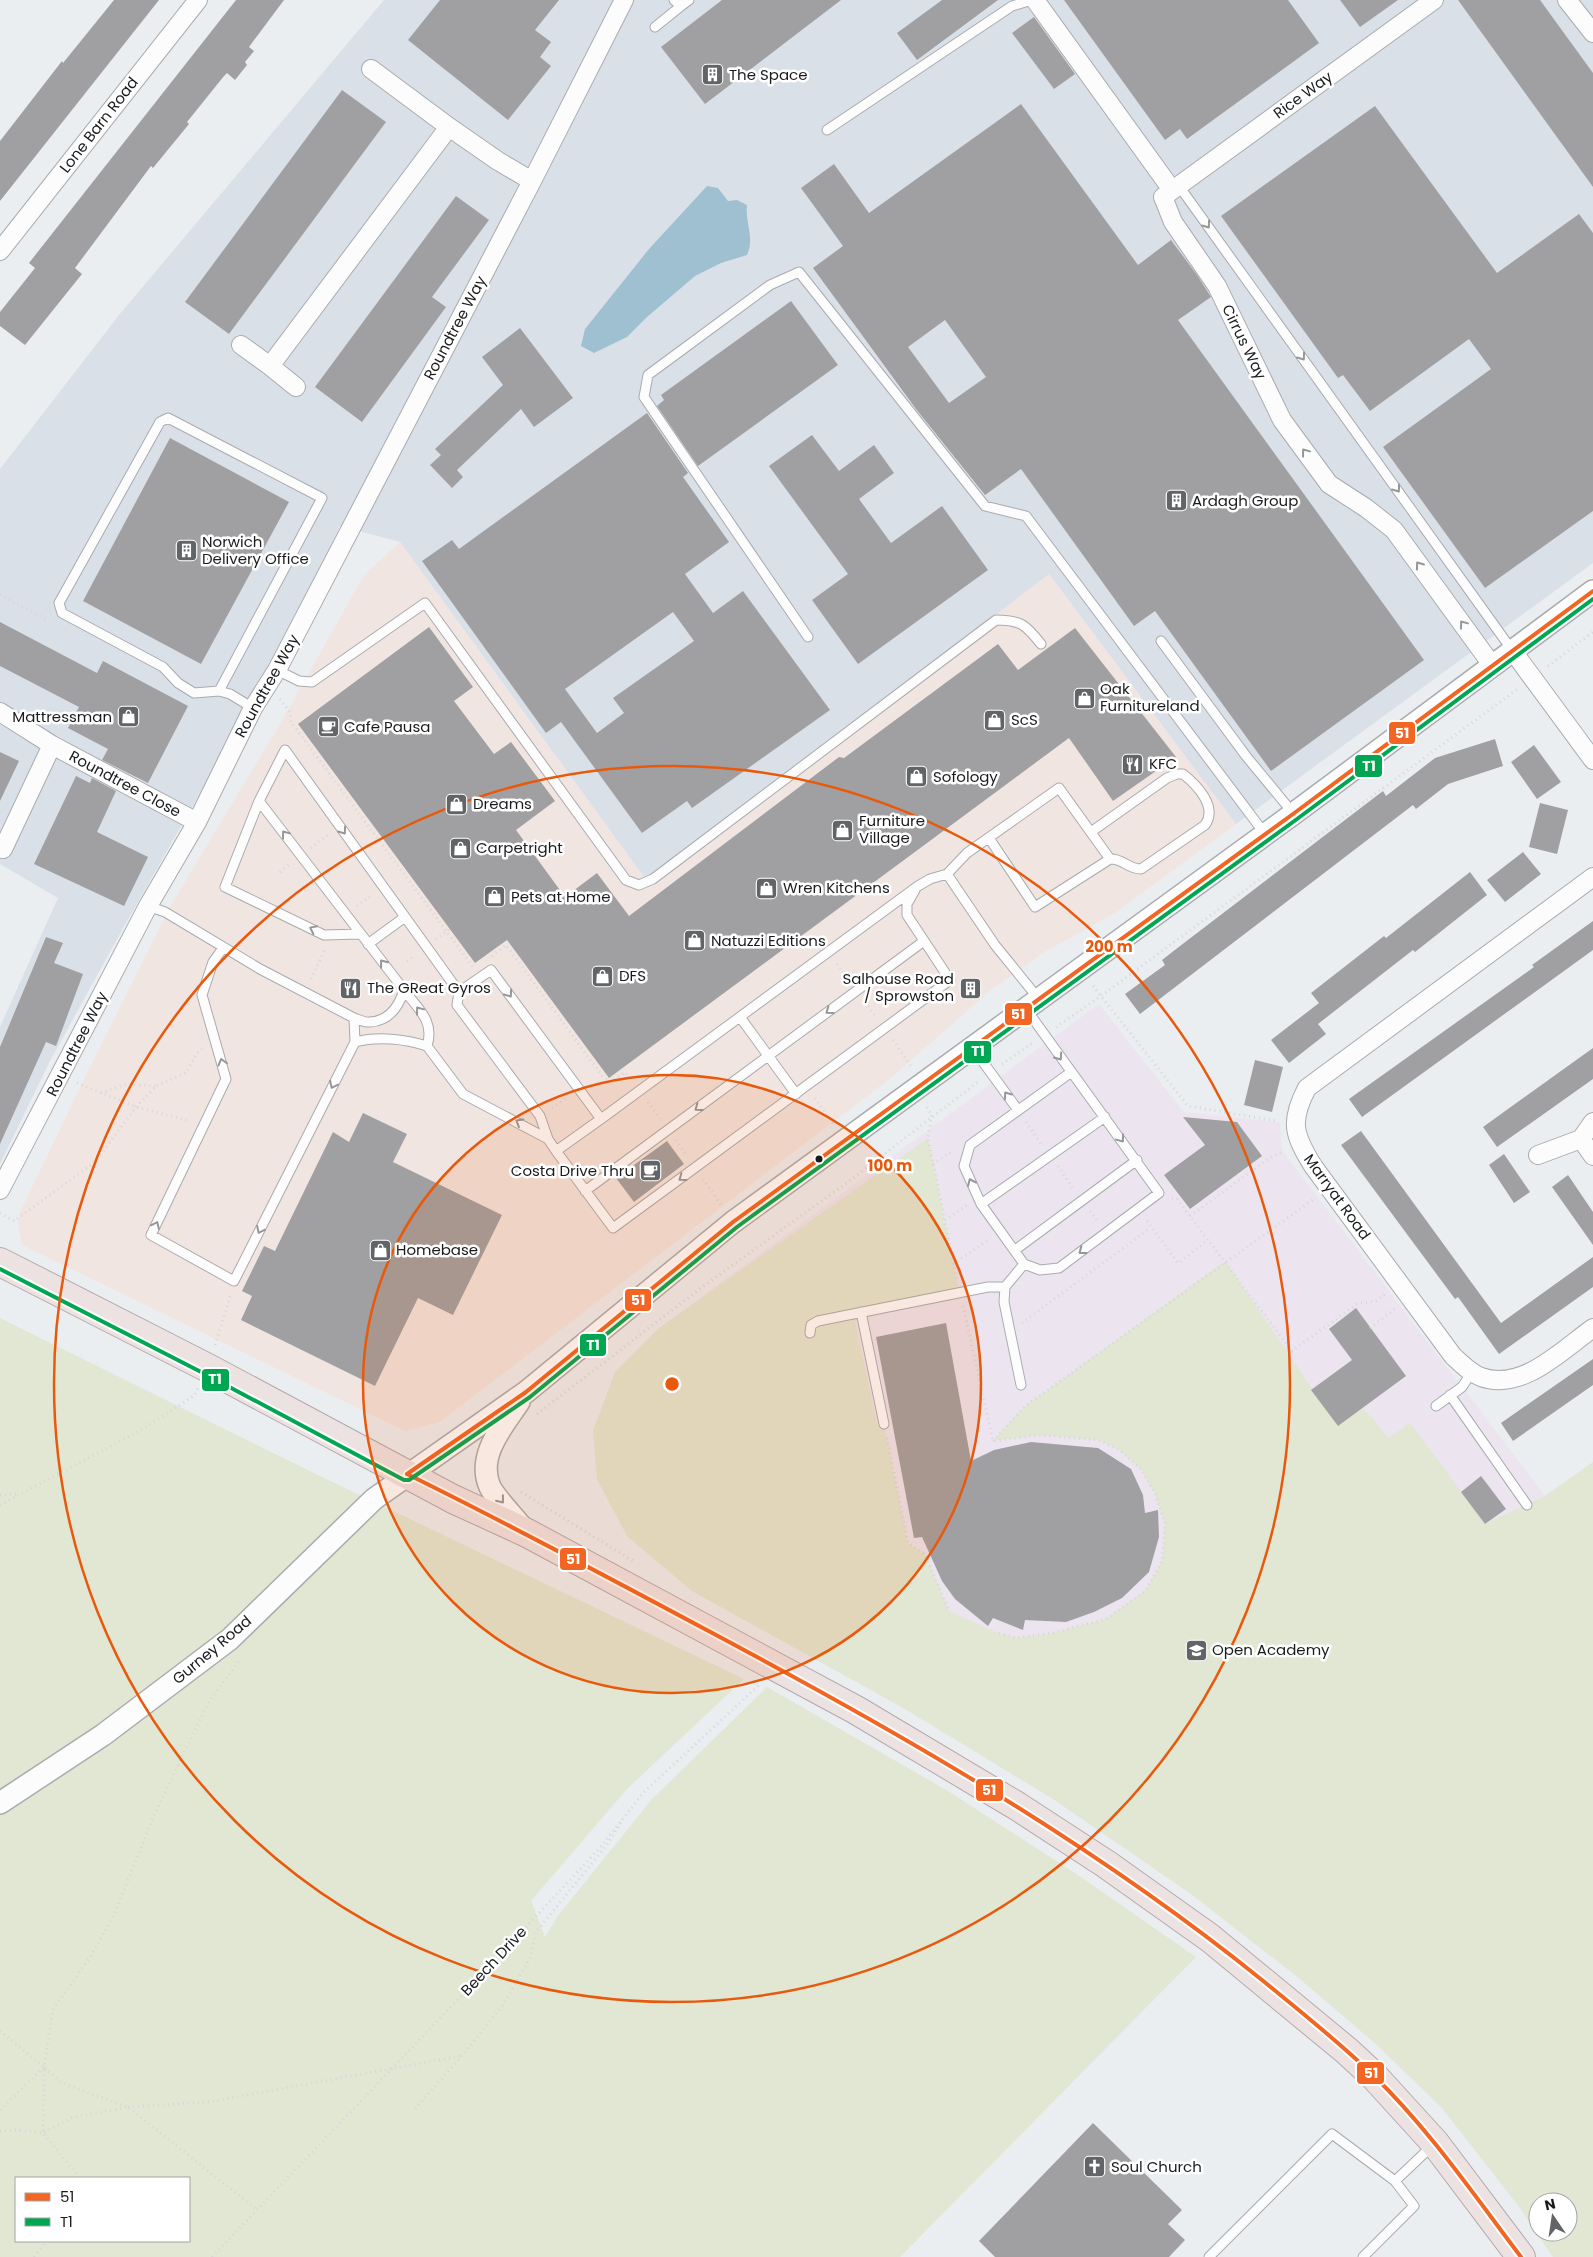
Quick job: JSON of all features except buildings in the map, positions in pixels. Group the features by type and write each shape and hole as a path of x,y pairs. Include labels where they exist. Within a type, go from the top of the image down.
{"highway":[{"path":"0,1262 208,1368 406,1474 527,1534 872,1719 1017,1806 1106,1864 1210,1938 1309,2018 1374,2076 1434,2143 1521,2257"}],"street":[{"name":"Lone Barn Road","path":"0,251 198,0"},
{"name":"Roundtree Way","path":"0,1190 148,906 197,822 253,708 277,670 532,181 624,0"},
{"path":"1034,0 1175,188"},
{"name":"Rice Way","path":"1175,188 1434,0"},
{"path":"1567,0 1593,33"},
{"path":"371,69 449,127 498,161 532,181"},
{"path":"270,366 449,127"},
{"name":"Cirrus Way","path":"1175,188 1163,197 1173,222 1217,286 1282,420 1329,484 1366,508 1394,530 1492,665"},
{"path":"241,345 296,387"},
{"path":"527,1534 490,1486 486,1462 490,1446 526,1392 733,1222 1078,968 1294,814 1593,591"},
{"path":"1512,650 1593,760"},
{"name":"Roundtree Close","path":"0,712 52,745 197,822"},
{"name":"Roundtree Close","path":"3,849 52,745"},
{"name":"Marryat Road","path":"1593,877 1307,1088 1298,1105 1295,1124 1298,1142 1329,1189 1453,1356 1472,1372 1480,1377 1497,1381 1513,1379 1528,1373 1593,1328"},
{"path":"1538,1156 1581,1139 1593,1122"},
{"path":"1581,1139 1593,1156"},
{"name":"Gurney Road","path":"0,1803 103,1735 230,1639 354,1516 406,1474 526,1392"}],"lane":[{"path":"655,27 678,3 689,0"},
{"path":"827,130 1012,6 1034,0"},
{"path":"1175,188 1512,650"},
{"path":"808,637 644,396 648,375 770,285 799,272 985,506 1026,516 1265,834"},
{"path":"219,690 322,498 168,418 160,422 59,604 62,613 163,667 178,683 194,693 219,690 230,694 253,708"},
{"path":"277,670 298,681 312,682 425,603 626,880 639,885 653,879 996,620 1015,620 1029,628 1041,644"},
{"path":"1161,642 1246,756 1294,814"},
{"path":"360,934 324,935 225,887 259,801 285,750 459,992 458,1005 540,1116 548,1139 613,1228 950,980 907,915 906,909 918,886"},
{"path":"989,838 1035,907 1110,860 1122,861 1132,869 1141,869 1205,825 1210,814 1208,805 1201,792 1184,774 1177,774 1167,778 1090,832"},
{"path":"556,1151 918,886 930,879 947,874 967,853 1059,788 1110,860"},
{"path":"259,801 429,1023 430,1036 428,1046"},
{"path":"947,874 1032,1003 1044,1035 1070,1073 1137,1160 1159,1193 1059,1268 1040,1270 1024,1264 979,1200 964,1166 970,1145 1070,1073"},
{"path":"148,906 165,912 222,948 354,1018 369,1023 384,1018 395,1010 400,1003 404,990"},
{"path":"368,944 405,917"},
{"path":"585,1191 924,941"},
{"path":"222,948 213,962 202,995 226,1079 151,1235 234,1281 355,1042 354,1018"},
{"path":"459,992 491,970 601,1119"},
{"path":"740,1017 796,1094"},
{"path":"355,1042 373,1039 410,1040 428,1046 463,1094 548,1139"},
{"path":"972,1047 1018,1110"},
{"path":"979,1200 1050,1156 1104,1117"},
{"path":"1015,1250 1137,1160"},
{"path":"1020,1385 1004,1302 1004,1287 1024,1264"},
{"path":"810,1333 811,1325 818,1321 988,1286 1004,1287"},
{"path":"861,1312 884,1424"},
{"path":"1436,1406 1462,1387 1472,1372"},
{"path":"1450,1395 1527,1505"},
{"path":"1209,2257 1332,2134 1395,2181 1414,2206 1363,2257"},
{"path":"1395,2181 1434,2143"}],"path":[{"path":"0,595 55,625 62,613"},
{"path":"1044,1035 1101,996 1593,632"},
{"path":"264,690 282,700 290,712 291,722 391,852 475,969"},
{"path":"280,872 359,812"},
{"path":"490,957 506,945 600,1074 611,1082 624,1072 640,1091 733,1222"},
{"path":"828,952 923,1083"},
{"path":"1078,968 1188,1106 1295,1124"},
{"path":"0,1213 14,1221 95,1162 136,1107 156,1086 186,1072 197,1053 216,1041"},
{"path":"540,1116 600,1074"},
{"path":"60,1076 136,1107 204,1124"},
{"path":"101,1093 126,1084 156,1086"},
{"path":"1018,1110 1082,1201 1120,1250"},
{"path":"536,1415 701,1288 848,1182 932,1115 928,1138 959,1293 993,1441"},
{"path":"1190,1216 1265,1161 1298,1142"},
{"path":"993,1441 1024,1407 1225,1261 1329,1189"},
{"path":"1159,1193 1177,1199 1292,1351 1357,1304 1376,1301 1405,1291"},
{"path":"1169,1205 1177,1199"},
{"path":"945,1220 979,1200"},
{"path":"1154,1216 1146,1221 1178,1263 1208,1240"},
{"path":"1024,1332 1022,1323 1150,1228"},
{"path":"953,1264 1001,1231"},
{"path":"0,1504 143,1429 195,1395 208,1368 234,1281"},
{"path":"1370,1328 1405,1291"},
{"path":"1035,1390 1036,1399"},
{"path":"884,1424 908,1543 925,1554 949,1611"},
{"path":"993,1441 1040,1435 1098,1440 1118,1449 1140,1468 1155,1494 1164,1523 1162,1561 1145,1591 1106,1618 1052,1634 1017,1638 998,1633"},
{"path":"518,1489 530,1499"},
{"path":"0,1495 18,1494"},
{"path":"79,2177 43,2133 44,2067 53,2010 90,1958 114,1915 154,1815 208,1703 241,1658 230,1639"},
{"name":"Beech Drive","path":"212,2257 256,2209 330,2135 598,1850 644,1792 742,1699 778,1670"},
{"path":"415,2109 503,2005 531,1956 536,1932 606,1846 633,1805"},
{"path":"0,2032 62,2083 128,2107 256,2209"},
{"path":"0,2131 17,2130 43,2133 71,2118 128,2107 208,2102 461,2056"},
{"path":"0,2110 44,2067"},
{"path":"34,2257 45,2242"}],"shaded area":[{"path":"384,0 1593,0 1593,563 1236,824 1049,574 647,881 400,542 340,526 289,637 127,921 50,1061 0,1164 0,1027 58,898 0,864 0,469 119,315"},
{"path":"400,542 647,881 1049,574 1236,824 1115,913 1043,953 991,990 892,1077 440,1422 405,1431 22,1245 18,1224 20,1212 172,903 279,726 364,575"},
{"name":"Open Academy","path":"1099,1004 1184,1112 1280,1122 1282,1150 1545,1496 1593,1462 1593,2257 1553,2257 1543,2242 1578,2242 1578,2192 1528,2192 1528,2220 1442,2108 1377,2045 1300,1979 1191,1894 1053,1799 905,1709 692,1591 627,1536 597,1479 593,1431 615,1372 659,1328"}],"green space":[{"name":"Open Academy","path":"928,1138 959,1293 851,1322 855,1321 877,1425 884,1424 908,1543 925,1554 949,1611 998,1633 1017,1638 1052,1633 1106,1619 1145,1591 1162,1561 1165,1523 1155,1494 1141,1469 1118,1449 1098,1440 1040,1435 993,1441 1024,1407 1225,1261 1338,1426 1363,1408 1388,1438 1410,1423 1485,1524 1545,1496 1593,1462 1593,2257 1553,2257 1543,2242 1578,2242 1578,2192 1528,2192 1528,2220 1442,2108 1377,2045 1300,1979 1191,1894 1053,1799 905,1709 692,1591 627,1536 597,1479 593,1431 615,1372 659,1328"},
{"path":"0,1318 318,1475 744,1679 627,1789 531,1901 545,1937 557,1917 652,1799 767,1687 948,1791 1078,1875 1196,1957 900,2257 0,2257"}],"water":[{"path":"707,186 718,188 728,201 737,200 747,205 750,243 747,255 721,263 695,276 647,317 627,337 594,353 581,346 585,329 649,249"}],"transit line":[{"name":"51","path":"1521,2257 1432,2140 1394,2096 1360,2062 1262,1980 1139,1888 1076,1844 879,1724 618,1583 407,1474 526,1392 733,1222 1293,814 1593,591"},
{"name":"T1","path":"0,1269 205,1374 404,1480 409,1480 530,1397 737,1227 1297,819 1593,599"}],"place":[{"name":"The Space","path":"713,75"},
{"name":"Ardagh Group","path":"1176,501"},
{"name":"Norwich Delivery Office","path":"186,551"},
{"name":"Oak Furnitureland","path":"1084,698"},
{"name":"Mattressman","path":"128,717"},
{"name":"ScS","path":"995,720"},
{"name":"Cafe Pausa","path":"328,727"},
{"name":"KFC","path":"1133,764"},
{"name":"Sofology","path":"917,777"},
{"name":"Dreams","path":"457,804"},
{"name":"Furniture Village","path":"843,830"},
{"name":"Carpetright","path":"460,848"},
{"name":"Wren Kitchens","path":"767,888"},
{"name":"Pets at Home","path":"495,897"},
{"name":"Natuzzi Editions","path":"695,941"},
{"name":"DFS","path":"603,976"},
{"name":"The GReat Gyros","path":"351,988"},
{"name":"Salhouse Road / Sprowston","path":"970,988"},
{"name":"Costa Drive Thru","path":"650,1171"},
{"name":"Homebase","path":"380,1250"},
{"name":"Open Academy","path":"1196,1650"},
{"name":"Soul Church","path":"1095,2167"}]}
